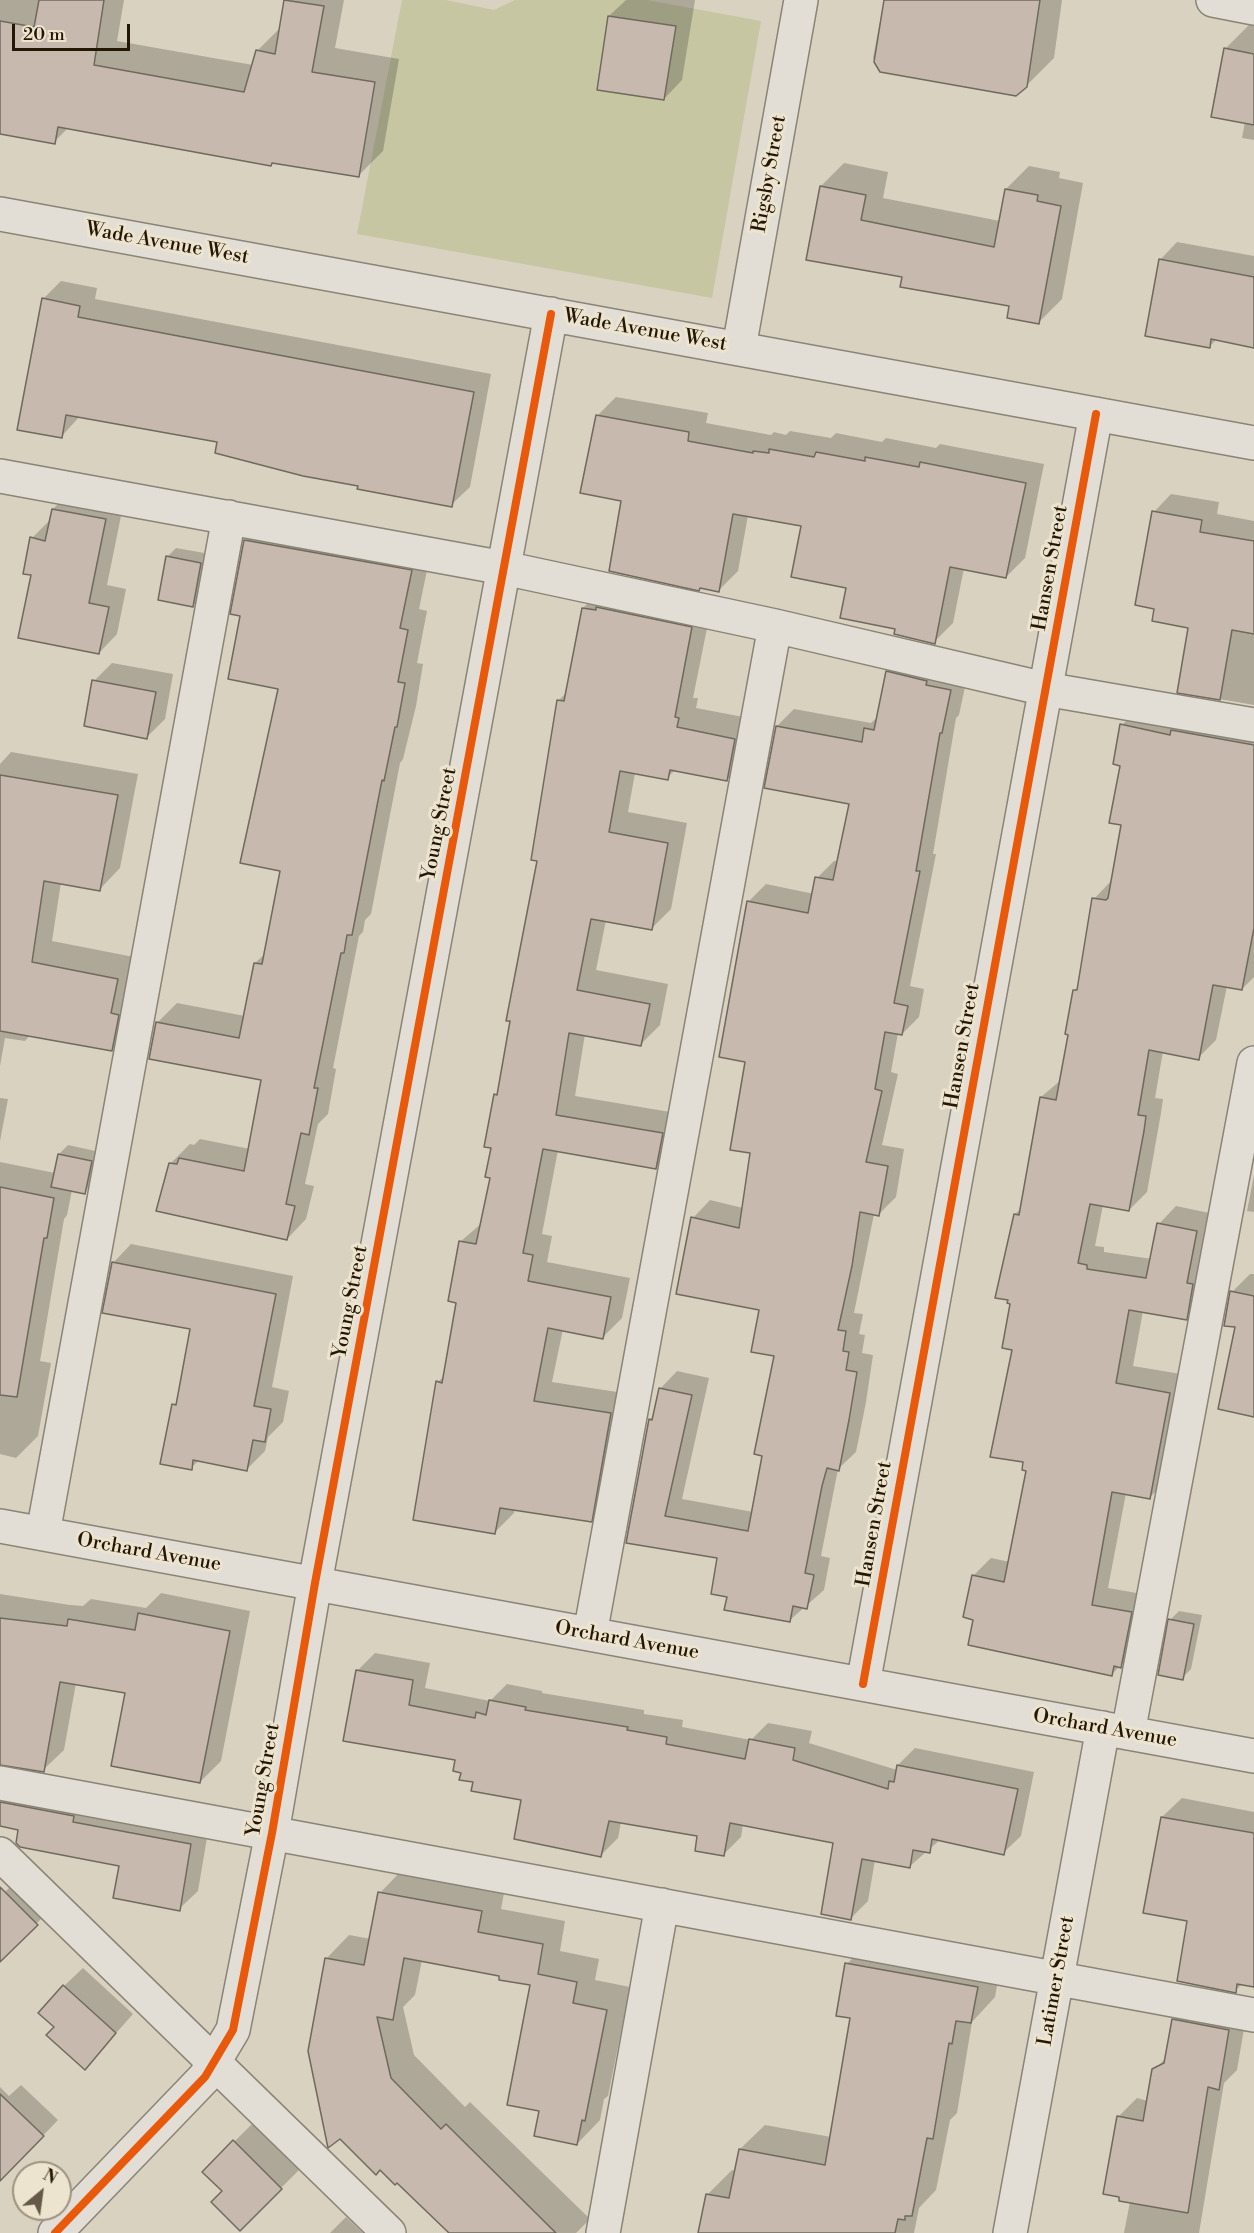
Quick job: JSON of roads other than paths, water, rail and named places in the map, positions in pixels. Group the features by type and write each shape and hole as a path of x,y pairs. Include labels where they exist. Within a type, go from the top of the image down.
{"street":[{"name":"Rigsby Street","path":"739,348 801,0"},
{"path":"1213,0 1254,8"},
{"name":"Wade Avenue West","path":"1,220 551,314 1254,443"},
{"name":"Young Street","path":"55,2233 205,2077 233,2030 272,1833 315,1583 551,314"},
{"name":"Hansen Street","path":"863,1684 1096,414"},
{"path":"0,476 504,568 775,626 1045,689 1254,725"},
{"path":"43,1533 229,517"},
{"path":"590,1634 775,626"},
{"name":"Latimer Street","path":"1010,2233 1058,1979 1115,1731 1254,1063"},
{"name":"Orchard Avenue","path":"0,1526 1254,1756"},
{"path":"0,1783 1254,2015"},
{"path":"0,1854 389,2233"},
{"path":"603,2233 662,1905"}]}
